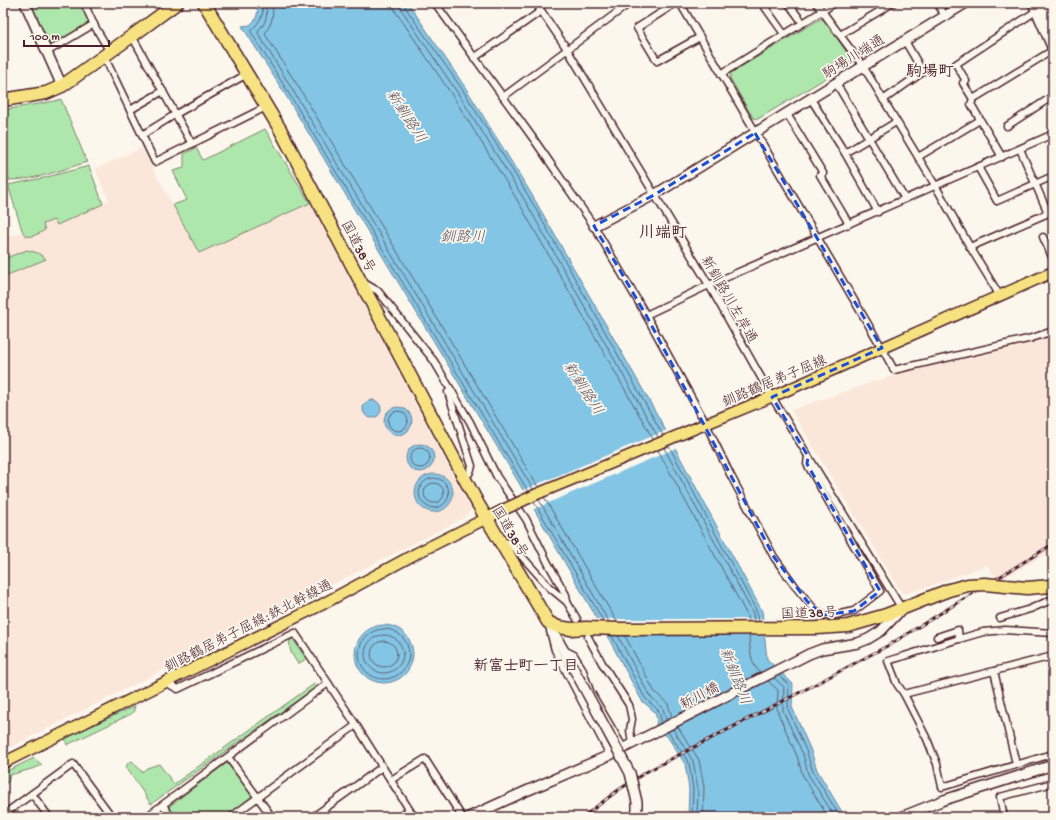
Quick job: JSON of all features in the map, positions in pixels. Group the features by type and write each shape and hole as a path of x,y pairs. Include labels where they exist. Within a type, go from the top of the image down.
{"highway":[{"path":"3,100 46,92 62,86 177,3"},
{"name":"国道38号","path":"204,3 280,129 486,518 548,622 558,627 571,629 817,628 848,626 886,615 949,590 968,585 985,584 1027,588 1052,586"}],"main road":[{"name":"釧路鶴居弟子屈線","path":"505,509 537,494 772,397 1053,272"},
{"name":"釧路鶴居弟子屈線:鉄北幹線通","path":"3,762 314,608 417,553 505,509"}],"street":[{"path":"84,3 130,110 155,162 266,107"},
{"path":"435,3 535,141 594,226 646,315 706,424 730,474 774,557 807,601 822,615 835,615 854,611 880,591 813,476 807,464 808,456"},
{"name":"新釧路川左岸通","path":"536,3 567,49 709,285 772,397 902,609"},
{"path":"503,97 630,3"},
{"path":"676,3 637,28 657,61 700,37"},
{"path":"680,3 894,370 1032,338 1053,331"},
{"path":"762,3 784,34"},
{"path":"788,3 803,23"},
{"path":"816,3 863,66 1000,296"},
{"path":"721,74 835,3"},
{"path":"840,35 893,3"},
{"path":"937,3 945,16"},
{"name":"駒場川端通","path":"594,226 654,195 966,3"},
{"path":"972,99 1053,50 1050,23 1042,3"},
{"path":"28,4 62,86"},
{"path":"1002,157 971,104 972,99 963,83 966,81 956,64 1035,7 1050,23"},
{"path":"474,58 541,11"},
{"path":"47,52 94,24"},
{"path":"132,36 192,144"},
{"path":"883,100 923,72 905,40"},
{"path":"142,135 247,74"},
{"path":"836,83 905,199"},
{"path":"130,110 163,91"},
{"path":"1006,126 1053,96"},
{"path":"811,99 845,153 878,212"},
{"path":"787,114 822,173 820,175 849,224"},
{"path":"918,157 980,120"},
{"path":"845,153 896,122"},
{"path":"646,315 709,285 1053,134"},
{"path":"970,247 1051,212 1035,184 1020,149"},
{"path":"978,167 997,201 1053,176"},
{"path":"1043,237 1053,259"},
{"path":"362,282 378,291 434,361 470,422 497,477 526,519 566,595 567,602"},
{"path":"445,381 472,466 470,472 465,478"},
{"path":"501,542 510,543 550,588 567,602 584,628 602,663 629,706 632,719 630,730 632,744"},
{"path":"1000,618 1053,600"},
{"name":"新川橋","path":"469,817 610,755 809,654 822,649 858,643 868,639 881,631 902,609"},
{"path":"548,622 630,774 637,802 637,817"},
{"path":"548,622 555,650 610,755"},
{"path":"937,637 958,630 959,639"},
{"path":"1053,634 1004,630 983,632 888,661 898,684 927,739 937,764 942,787 1049,755 1053,758"},
{"path":"165,682 178,689 295,633 356,725 414,817"},
{"path":"564,650 574,655 578,661 590,691 624,748"},
{"path":"904,694 1053,656"},
{"path":"994,671 1016,764"},
{"path":"146,817 328,683"},
{"path":"231,817 356,725"},
{"path":"228,757 272,817"},
{"path":"391,780 425,759 462,817"},
{"path":"3,815 73,764 112,817"},
{"path":"901,817 944,800 1053,765"},
{"path":"313,817 382,767"},
{"path":"1004,817 1000,798 1053,783"},
{"path":"32,794 49,817"},
{"path":"162,805 172,817"},
{"path":"399,817 409,810"}],"highlighted area":[{"path":"755,133 882,348 772,397 808,456 807,464 880,591 854,611 822,615 807,601 774,557 646,315 594,226 654,195"}],"shaded area":[{"path":"142,148 199,253 275,217 310,203 471,509 464,518 3,751 3,239 109,200 95,169"},
{"path":"1053,337 1053,550 998,581 987,565 904,594 899,589 791,410 894,375"}],"green space":[{"path":"37,3 82,3 91,24 52,48 33,11 33,5"},
{"path":"820,19 824,19 852,60 851,63 758,119 753,118 730,78 731,73"},
{"path":"61,99 87,162 39,176 19,180 9,180 3,162 3,110"},
{"path":"265,129 310,203 199,253 173,205 187,200 173,171 184,168 184,154 196,148 203,160"},
{"path":"89,166 103,204 57,225 54,220 43,224 45,230 33,236 25,236 8,185"},
{"path":"27,250 38,253 46,259 3,277 3,259"},
{"path":"293,639 306,659 298,664 291,653 290,640"},
{"path":"314,684 315,688 151,804 126,767 128,763 132,761 142,772 147,768 159,764 174,784"},
{"path":"135,706 133,713 67,745 65,738"},
{"path":"34,758 42,765 10,775 8,782 3,784 3,773"},
{"path":"228,762 254,796 226,817 173,817 167,808"}],"water":[{"name":"釧路川","path":"251,3 408,3 467,90 532,195 659,418 762,611 767,659 793,684 792,707 811,751 817,770 845,817 688,817 689,789 685,764 667,736 655,729 657,720 655,712 642,701 611,643 519,483 288,99 242,26 250,25 256,19 258,10"},
{"path":"372,400 378,403 381,409 378,415 372,418 366,415 363,409 366,403"},
{"path":"398,407 408,411 412,421 408,431 398,435 388,431 384,421 388,411"},
{"path":"420,444 430,448 434,458 430,468 420,472 410,468 406,458 410,448"},
{"path":"430,474 438,474 448,479 452,486 452,500 448,507 438,512 430,512 420,507 418,504 415,497 415,489 420,479 423,477"},
{"path":"384,625 400,630 408,638 413,654 408,670 400,678 384,683 368,678 360,670 355,654 360,638 368,630"}],"pier":[{"path":"667,430 676,448 532,510 521,491"},
{"path":"595,619 764,619 766,636 605,636"}],"railway":[{"path":"583,817 617,791 646,772 889,645 1053,544"}],"district":[{"name":"駒場町","path":"930,70"},
{"name":"川端町","path":"663,231"},
{"name":"新富士町一丁目","path":"526,665"}],"water label":[{"name":"新釧路川","path":"407,116"},
{"name":"新釧路川","path":"584,388"},
{"name":"新釧路川","path":"736,676"}]}
